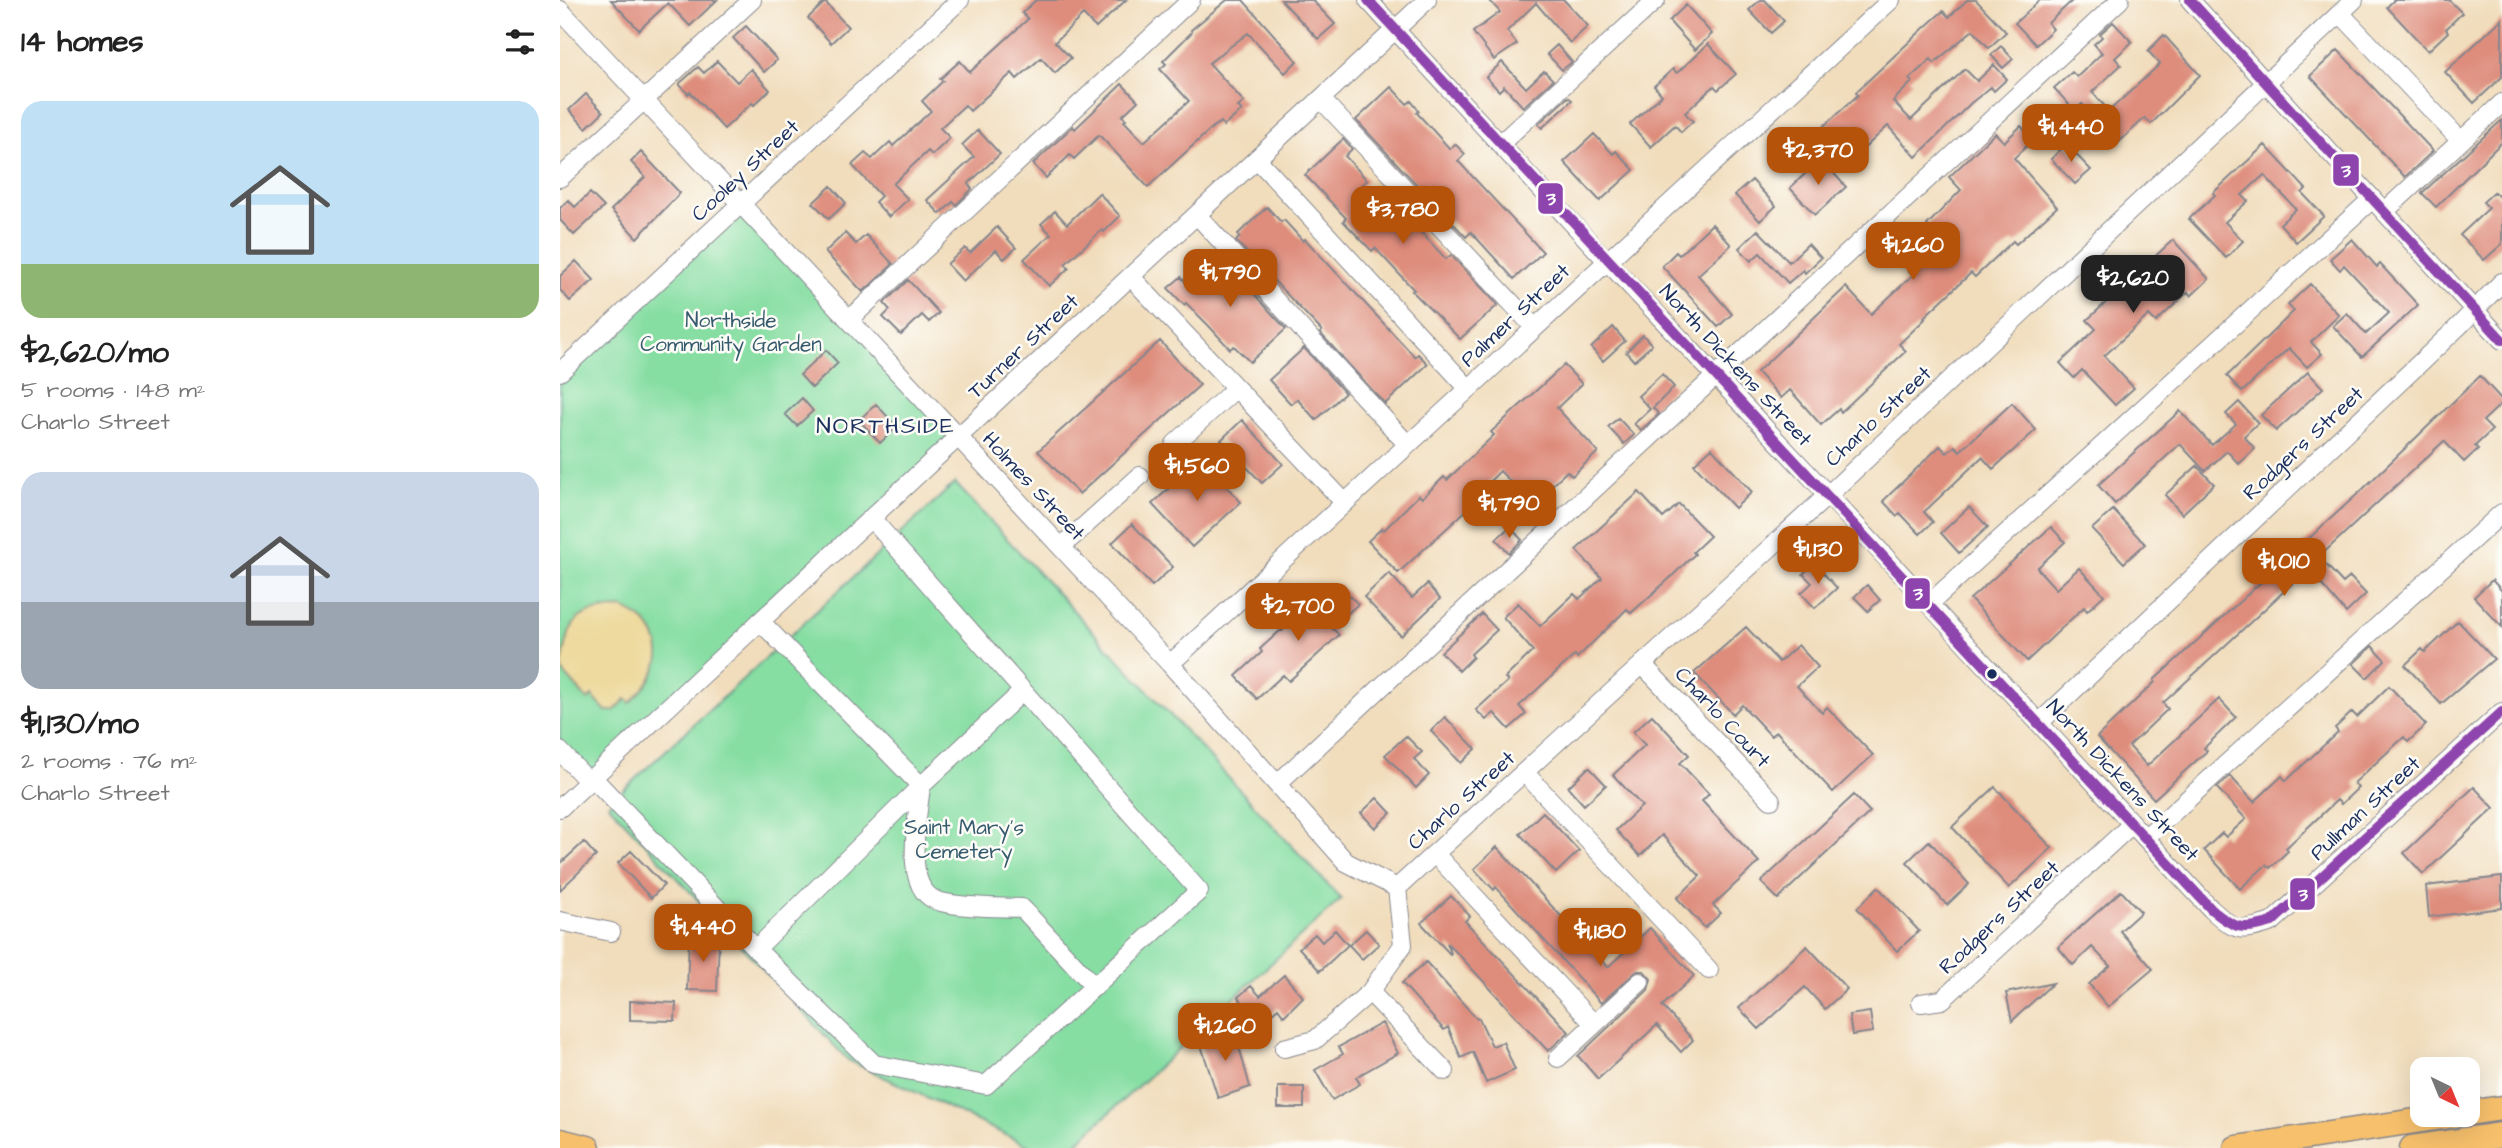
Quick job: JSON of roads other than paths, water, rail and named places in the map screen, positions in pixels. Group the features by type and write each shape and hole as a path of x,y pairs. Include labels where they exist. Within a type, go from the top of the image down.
{"highway":[{"path":"2480,1111 2502,1108"},
{"path":"2236,1148 2410,1122"},
{"path":"2412,1148 2502,1135"},
{"path":"560,1141 588,1148"}],"street":[{"path":"560,178 752,0"},
{"path":"849,320 1191,0"},
{"name":"North Dickens Street","path":"1368,0 1607,261 1828,495 2211,909 2231,927 2252,929"},
{"name":"Turner Street","path":"560,808 1427,0"},
{"path":"1500,144 1656,0"},
{"name":"Palmer Street","path":"1170,664 1891,0"},
{"path":"1277,784 2120,0"},
{"path":"2190,0 2502,340"},
{"name":"Charlo Street","path":"1398,888 1828,495 2354,0"},
{"name":"Cooley Street","path":"560,372 958,1"},
{"name":"Holmes Street","path":"560,10 1170,664 1346,862 1398,888"},
{"path":"2340,13 2461,141"},
{"path":"1321,99 1535,328"},
{"path":"2385,212 2502,103"},
{"path":"1257,159 1469,389"},
{"path":"1929,604 2372,199"},
{"path":"1197,215 1408,445"},
{"path":"1131,277 1345,503"},
{"name":"Rodgers Street","path":"2039,723 2475,311 2502,282"},
{"path":"1175,444 1237,388"},
{"path":"1061,547 1140,476"},
{"path":"2145,838 2502,513"},
{"path":"560,751 874,1064 986,1085 1199,891 871,518"},
{"path":"760,621 920,786 914,868 922,892 939,902 1022,908 1095,987"},
{"name":"Charlo Court","path":"1642,664 1771,800"},
{"path":"756,949 920,786 1023,691"},
{"name":"Pullman Street","path":"2252,929 2272,922 2309,890 2502,712"},
{"path":"1525,773 1709,970"},
{"name":"Rodgers Street","path":"1921,1003 1942,1000 2132,824"},
{"path":"1436,855 1594,1024"},
{"path":"1284,1048 1315,1040 1370,992 1403,945 1398,888"},
{"path":"560,921 611,932"},
{"path":"1558,1058 1640,982"},
{"path":"1370,992 1445,1071"}],"district":[{"name":"NORTHSIDE","path":"886,425"}],"park label":[{"name":"Northside Community Garden","path":"731,332"},
{"name":"Saint Mary's Cemetery","path":"964,839"}]}
